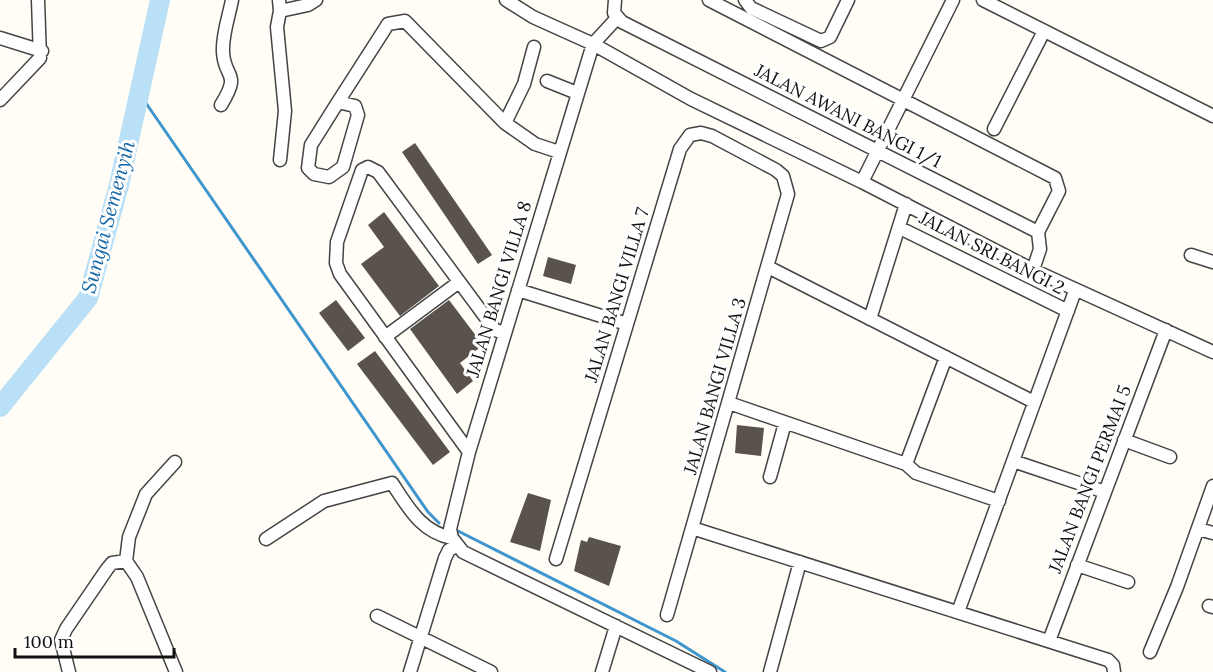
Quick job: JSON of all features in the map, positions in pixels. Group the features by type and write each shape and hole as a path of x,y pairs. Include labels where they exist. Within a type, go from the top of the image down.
{"street":[{"path":"0,100 40,58 42,51 38,0"},
{"path":"221,105 229,92 232,78 222,53 232,0"},
{"path":"280,160 285,111 277,27 279,6 308,5 316,0"},
{"path":"506,0 533,17 592,44 691,99 862,182 1075,291 1213,352"},
{"path":"709,0 1055,178 1059,191 1038,232 1040,249 1033,270"},
{"path":"745,0 751,8 815,40 826,40 848,0"},
{"path":"862,182 953,0"},
{"path":"983,0 1213,116"},
{"path":"592,44 615,8"},
{"name":"JALAN AWANI BANGI 1/1","path":"615,8 877,151 1038,232"},
{"path":"338,102 355,106 358,115 343,167 329,177 314,174 308,168 311,145 338,102 388,24 405,21 505,123 536,144 559,152"},
{"path":"994,129 1044,31"},
{"path":"0,38 42,51"},
{"name":"JALAN BANGI VILLA 8","path":"454,542 451,520 469,452 592,44"},
{"path":"505,123 524,84 534,47"},
{"path":"547,81 577,93"},
{"name":"JALAN BANGI VILLA 7","path":"556,559 683,141 690,135 701,133 712,136 776,170"},
{"path":"469,452 345,283 336,263 337,242 358,174 369,167 374,168 495,330 504,333"},
{"name":"JALAN BANGI VILLA 3","path":"667,615 788,194 783,176 776,170"},
{"path":"870,319 906,204"},
{"name":"JALAN SRI BANGI 2","path":"900,228 1068,311"},
{"path":"1191,255 1213,262"},
{"path":"768,267 1035,402"},
{"path":"385,338 459,282"},
{"path":"518,290 627,324"},
{"path":"958,612 1075,291"},
{"name":"JALAN BANGI PERMAI 5","path":"1049,641 1166,330"},
{"path":"906,464 946,357"},
{"path":"729,403 906,464 916,473 999,501"},
{"path":"770,477 785,423"},
{"path":"1124,440 1170,457"},
{"path":"1013,461 1105,492"},
{"path":"175,462 146,494 129,537 126,561 137,577 176,672"},
{"path":"266,539 324,501 392,483 417,520 440,536 454,542 463,552 710,672"},
{"path":"1150,652 1213,486"},
{"path":"692,528 1108,660 1113,664 1114,672"},
{"path":"1198,530 1213,533"},
{"path":"410,672 445,558 454,542"},
{"path":"69,672 61,640 66,629 112,563 126,561"},
{"path":"770,672 800,562"},
{"path":"1077,565 1128,582"},
{"path":"377,616 491,672"},
{"path":"602,672 616,626"}],"building":[{"path":"415,143 492,255 478,264 402,152"},
{"path":"384,212 439,286 400,316 361,264 384,247 368,225"},
{"path":"548,257 576,265 571,284 543,276"},
{"path":"336,300 365,338 348,351 319,313"},
{"path":"449,300 483,345 460,363 473,381 457,394 410,329"},
{"path":"375,351 450,452 433,465 357,364"},
{"path":"737,425 764,428 761,456 735,453"},
{"path":"528,493 551,500 540,551 510,542"},
{"path":"589,537 621,546 609,586 574,571 581,540 587,542"}],"waterway":[{"name":"Sungai Semenyih","path":"0,407 88,298 119,185 160,0"},
{"path":"139,93 428,512 439,523"},
{"path":"456,530 676,641 725,672"}]}
